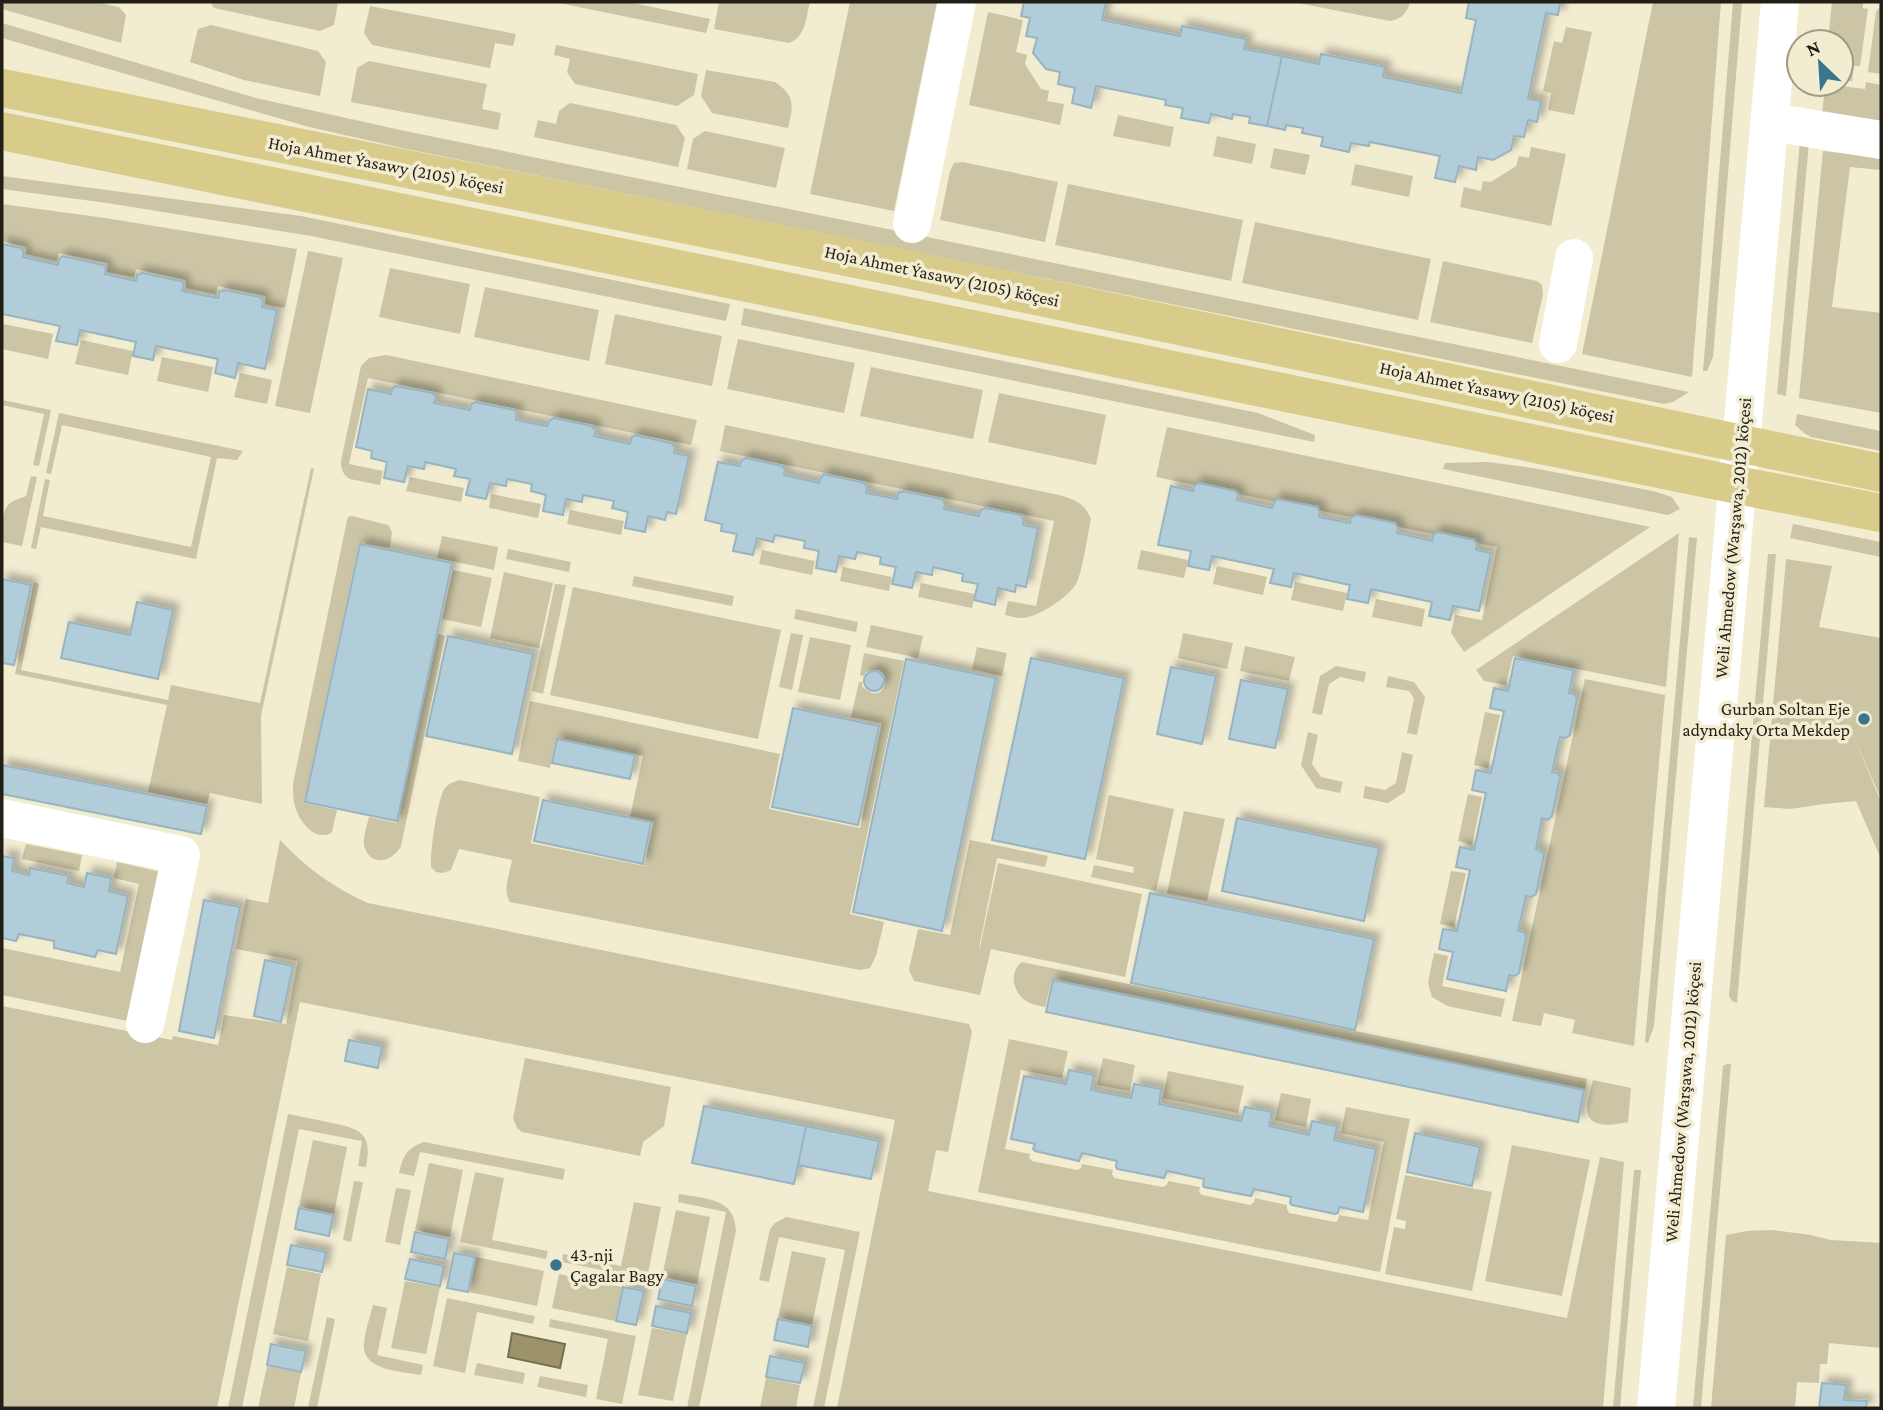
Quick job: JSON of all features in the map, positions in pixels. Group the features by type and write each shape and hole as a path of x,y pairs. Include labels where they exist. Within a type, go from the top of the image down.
{"main road":[{"name":"Hoja Ahmet Ýasawy (2105) köçesi","path":"7,88 875,262 1881,473"},
{"path":"7,133 1881,513"}],"street":[{"path":"912,224 957,2"},
{"name":"Weli Ahmedow (Warşawa, 2012) köçesi","path":"1656,1408 1780,2"},
{"path":"1770,122 1881,140"},
{"path":"1558,344 1574,258"},
{"path":"2,818 181,855 145,1024"}],"shaded area":[{"path":"2,2 95,2 119,7 126,15 121,43 2,9"},
{"path":"210,2 338,2 334,25 320,31 214,8"},
{"path":"554,2 628,2 710,19 706,33"},
{"path":"719,2 810,2 802,31 789,43 714,29"},
{"path":"850,2 937,2 894,211 810,194"},
{"path":"1299,2 1410,2 1403,15 1390,21"},
{"path":"1653,2 1721,2 1692,377 1582,354"},
{"path":"1733,2 1742,2 1713,357 1707,371 1703,371"},
{"path":"1832,2 1863,2 1863,8 1868,9 1860,66 1855,66 1855,28 1829,28"},
{"path":"1881,5 1881,74 1868,72 1876,12"},
{"path":"370,6 516,34 513,46 495,43 490,68 372,45 364,33"},
{"path":"988,12 1023,20 1016,52 1027,55 1025,64 1041,89 1049,91 1047,101 1064,104 1060,125 969,105"},
{"path":"2,23 256,98 405,131 1689,392 1664,404 402,148 309,127 2,38"},
{"path":"211,25 318,51 326,62 320,96 244,80 190,62 198,29"},
{"path":"1566,27 1592,32 1574,115 1548,110 1551,93 1543,91 1554,41 1562,43"},
{"path":"556,45 698,74 694,95 677,106 575,84 567,72 570,59 554,55"},
{"path":"369,61 487,84 482,109 501,113 498,130 351,102 357,68"},
{"path":"706,70 775,82 790,97 788,128 712,113 701,96"},
{"path":"1866,82 1881,85 1881,124 1822,116 1824,98 1855,98 1855,88 1865,89"},
{"path":"570,103 676,125 685,138 678,167 534,137 538,120 556,124 559,111"},
{"path":"1118,115 1174,127 1170,147 1113,136"},
{"path":"705,131 785,148 776,188 687,169 693,139"},
{"path":"1217,136 1256,144 1252,164 1213,156"},
{"path":"1800,141 1809,142 1786,396 1777,394"},
{"path":"1531,147 1566,154 1551,226 1460,207 1464,187 1481,191 1483,181 1491,182 1516,166 1519,156 1529,158"},
{"path":"1274,148 1310,155 1305,175 1270,168"},
{"path":"1823,151 1881,158 1881,170 1850,167 1832,307 1881,313 1881,413 1799,398"},
{"path":"963,162 1058,182 1045,242 940,220 950,171 954,163"},
{"path":"1355,164 1413,176 1409,197 1351,185"},
{"path":"2,176 301,216 730,304 726,321 311,236 2,189"},
{"path":"1068,184 1243,220 1231,281 1055,245"},
{"path":"2,204 297,249 285,308 265,304 266,296 218,286 216,294 186,288 186,280 136,269 134,277 107,272 108,263 59,253 57,261 26,254 27,247 2,241"},
{"path":"1255,222 1431,259 1418,320 1242,283"},
{"path":"308,251 343,258 310,413 275,406"},
{"path":"1443,261 1537,281 1542,285 1543,294 1532,343 1430,322"},
{"path":"390,268 470,284 460,334 379,317"},
{"path":"485,287 599,310 589,361 474,337"},
{"path":"744,308 1258,413 1315,435 1314,442 741,325"},
{"path":"615,314 722,336 712,386 605,364"},
{"path":"3,324 53,334 48,359 2,349"},
{"path":"738,339 855,363 844,413 727,389"},
{"path":"81,340 133,351 128,375 75,364"},
{"path":"386,355 697,420 691,445 368,378 349,464 383,471 380,485 350,479 343,472 341,461 361,366 369,358"},
{"path":"162,357 213,367 208,392 157,381"},
{"path":"871,367 983,390 973,439 860,416"},
{"path":"240,373 272,380 267,404 234,397"},
{"path":"999,393 1106,415 1096,465 988,442"},
{"path":"2,400 51,410 39,466 33,465 44,414 2,405"},
{"path":"59,413 243,451 237,460 217,458 196,559 41,527 36,549 31,548 45,479 50,480 43,516 191,547 211,457 62,425 51,474 46,473"},
{"path":"1797,414 1881,431 1881,451 1811,437 1795,425"},
{"path":"725,425 1070,498 1082,506 1091,519 1076,584 1044,611 1021,618 1005,615 1008,601 1036,606 1054,521 720,451"},
{"path":"1167,427 1650,527 1464,652 1451,633 1455,615 1482,620 1497,547 1156,477"},
{"path":"1487,462 1653,491 1672,497 1680,509 1668,515 1443,469 1445,463"},
{"path":"311,468 314,469 261,716 262,804 210,793 207,804 148,792 167,705 15,674 34,582 39,584 21,670 168,700 171,685 260,703"},
{"path":"31,476 37,477 22,546 2,542 7,506 26,496"},
{"path":"410,477 464,488 461,502 406,491"},
{"path":"491,494 541,504 538,518 489,508"},
{"path":"570,510 624,521 621,535 567,524"},
{"path":"352,516 388,525 392,532 390,548 359,543 304,803 337,810 332,832 321,835 307,827 300,817 294,802 293,784 347,520"},
{"path":"1793,524 1881,542 1881,557 1790,538"},
{"path":"1679,533 1666,687 1513,656 1506,685 1484,681 1476,670"},
{"path":"442,536 498,547 494,570 437,558"},
{"path":"1689,537 1697,538 1654,1026 1648,1043 1645,1042"},
{"path":"508,549 571,562 569,572 506,559"},
{"path":"762,550 815,561 812,575 759,564"},
{"path":"1141,550 1188,560 1184,578 1137,569"},
{"path":"1768,554 1776,554 1737,1003 1729,996"},
{"path":"1786,559 1832,566 1819,627 1881,638 1881,799 1851,730 1881,802 1881,859 1856,801 1790,809 1764,807"},
{"path":"1217,566 1267,577 1263,595 1213,584"},
{"path":"843,567 892,577 889,591 840,581"},
{"path":"453,570 492,578 481,627 442,619"},
{"path":"504,572 553,583 539,648 490,638"},
{"path":"634,576 734,596 732,606 632,586"},
{"path":"1295,582 1347,593 1343,611 1291,600"},
{"path":"921,583 975,594 972,608 918,597"},
{"path":"555,584 566,585 543,694 532,691"},
{"path":"573,587 781,630 758,739 550,695"},
{"path":"1376,599 1425,609 1422,627 1372,617"},
{"path":"796,609 858,622 856,632 794,619"},
{"path":"871,625 923,636 918,658 866,647"},
{"path":"791,633 803,635 792,690 779,687"},
{"path":"1183,633 1233,643 1227,669 1178,658"},
{"path":"438,634 445,636 401,846 387,859 376,859 371,857 364,845 369,817 397,823"},
{"path":"810,637 851,645 840,700 798,692"},
{"path":"1245,646 1295,657 1289,681 1240,671"},
{"path":"977,647 1007,653 1002,676 972,669"},
{"path":"864,653 904,661 850,914 884,922 876,956 870,968 860,970 510,902 507,887 512,860 459,849 451,870 436,872 431,867 435,826 442,794 448,785 460,780 540,797 531,843 644,866 654,822 630,817 643,756 556,738 550,768 518,761 530,701 780,754 769,809 860,828 882,723 851,717 859,682 870,692 877,693 885,684 882,672 876,670 866,672 864,676 860,675"},
{"path":"1336,666 1366,672 1364,682 1340,677 1329,684 1322,715 1312,713 1320,676"},
{"path":"1388,676 1414,682 1425,697 1417,735 1407,733 1414,698 1409,691 1386,687"},
{"path":"1585,679 1665,695 1634,1046 1572,1033 1575,1020 1544,1013 1541,1026 1512,1021"},
{"path":"1485,712 1500,715 1488,768 1474,765"},
{"path":"1308,732 1318,735 1312,764 1321,777 1343,782 1340,793 1316,788 1301,765"},
{"path":"1402,752 1413,755 1405,792 1388,803 1363,798 1365,786 1385,790 1396,783"},
{"path":"1468,794 1482,797 1472,845 1458,841"},
{"path":"1109,795 1174,809 1156,891 1091,877 1094,865 1133,873 1134,867 1096,859"},
{"path":"1184,811 1225,819 1207,901 1167,893"},
{"path":"280,840 321,876 368,903 969,1024 972,1032 948,1152 936,1150 928,1191 1567,1318 1600,1157 1624,1162 1603,1408 837,1408 895,1120 300,1002 217,1408 2,1408 2,1006 172,1040 173,1036 218,1045 224,1015 286,1024 298,961 236,949 246,899 268,903"},
{"path":"970,840 1048,856 1045,867 997,858 979,948 998,863 1142,894 1125,977 991,949 980,995 914,981 909,970 918,929 950,935"},
{"path":"26,844 82,855 79,871 22,859"},
{"path":"117,862 161,872 128,1021 2,995 2,948 120,972 139,884 114,878"},
{"path":"1451,871 1466,873 1454,927 1440,924"},
{"path":"1434,953 1448,956 1442,986 1505,999 1501,1017 1447,1006 1432,997 1428,983"},
{"path":"1022,962 1587,1079 1585,1090 1052,979 1045,1007 1039,1006 1023,998 1014,983 1015,971"},
{"path":"1009,1039 1068,1051 1062,1078 1021,1070 1005,1149 1030,1154 1032,1161 1077,1170 1082,1164 1113,1170 1114,1178 1163,1187 1168,1181 1200,1187 1199,1192 1202,1195 1250,1205 1255,1198 1287,1205 1289,1213 1335,1222 1339,1215 1368,1220 1384,1142 1341,1133 1346,1107 1410,1119 1380,1272 978,1192"},
{"path":"525,1058 671,1087 664,1126 643,1142 640,1156 522,1132 513,1118"},
{"path":"1103,1058 1135,1065 1130,1091 1097,1085"},
{"path":"1731,1064 1701,1408 1693,1408 1723,1066"},
{"path":"1168,1071 1244,1086 1238,1113 1163,1098"},
{"path":"1593,1080 1631,1088 1628,1122 1602,1124 1591,1120 1587,1108"},
{"path":"1281,1093 1311,1099 1306,1127 1275,1120"},
{"path":"288,1114 343,1125 358,1131 363,1135 368,1147 366,1167 358,1166 362,1141 299,1129 242,1408 228,1408"},
{"path":"313,1140 347,1147 334,1214 299,1207"},
{"path":"424,1142 565,1169 563,1180 420,1152 414,1176 399,1173 407,1153"},
{"path":"1512,1145 1590,1160 1562,1296 1485,1281"},
{"path":"429,1163 463,1170 450,1237 415,1230"},
{"path":"1634,1170 1641,1170 1620,1408 1613,1408"},
{"path":"475,1172 504,1178 492,1240 548,1251 546,1259 460,1242"},
{"path":"1405,1175 1492,1192 1472,1291 1385,1274 1394,1227 1405,1229 1406,1221 1396,1219"},
{"path":"354,1181 363,1182 351,1242 343,1240"},
{"path":"396,1188 411,1190 400,1245 385,1242"},
{"path":"679,1194 708,1199 724,1206 734,1220 736,1231 699,1408 687,1408 726,1212 678,1202"},
{"path":"634,1202 661,1207 647,1279 562,1262 563,1254 621,1266"},
{"path":"676,1210 710,1217 697,1284 662,1277"},
{"path":"786,1217 860,1232 824,1408 813,1408 845,1250 779,1237 769,1282 759,1280 770,1229"},
{"path":"1772,1230 1831,1240 1881,1243 1881,1348 1829,1343 1827,1364 1820,1364 1819,1383 1797,1382 1795,1408 1711,1408 1726,1235"},
{"path":"792,1251 826,1258 812,1325 778,1318"},
{"path":"476,1257 544,1271 537,1306 469,1292"},
{"path":"287,1267 321,1274 308,1341 273,1334"},
{"path":"559,1274 622,1287 615,1321 552,1308"},
{"path":"405,1281 440,1287 426,1354 391,1348"},
{"path":"447,1298 535,1316 533,1324 477,1312 465,1373 433,1366"},
{"path":"373,1305 387,1308 377,1355 423,1365 421,1375 387,1369 372,1362 367,1356 364,1349 365,1339"},
{"path":"327,1317 335,1319 317,1408 308,1408"},
{"path":"550,1319 636,1336 622,1404 596,1399 608,1339 549,1327"},
{"path":"652,1328 687,1334 673,1401 638,1395"},
{"path":"512,1333 565,1344 560,1368 508,1357"},
{"path":"477,1363 525,1373 523,1384 474,1375"},
{"path":"267,1366 301,1373 294,1408 258,1408"},
{"path":"540,1376 588,1385 586,1397 537,1387"},
{"path":"766,1378 800,1385 796,1408 760,1408"}],"building":[{"path":"1024,2 1106,2 1102,20 1180,36 1182,26 1246,39 1244,49 1282,56 1267,126 1249,123 1250,117 1233,114 1232,119 1211,114 1209,123 1181,118 1183,108 1165,105 1166,100 1096,86 1091,108 1072,103 1075,88 1058,84 1060,72 1046,69 1033,53 1037,38 1026,36 1030,18 1021,16"},
{"path":"1469,2 1560,2 1558,15 1546,13 1528,99 1541,101 1537,122 1528,120 1524,137 1514,136 1511,150 1493,160 1478,157 1476,170 1459,166 1455,182 1435,178 1440,156 1370,142 1369,146 1351,143 1349,152 1321,146 1323,137 1302,133 1303,128 1286,125 1285,130 1267,126 1282,56 1319,64 1321,54 1385,67 1383,77 1461,93 1476,20 1466,18"},
{"path":"2,244 21,248 23,257 58,265 63,256 103,265 105,274 136,281 137,275 142,273 181,281 184,285 182,291 218,298 219,292 224,290 260,297 263,301 262,307 277,310 265,369 238,363 235,378 215,373 218,359 156,346 153,360 133,356 136,342 80,330 77,345 56,341 60,326 2,314"},
{"path":"396,386 433,393 436,398 434,403 470,410 475,402 515,410 516,420 547,426 554,418 592,426 596,431 594,436 630,444 635,435 671,443 675,447 674,453 689,456 676,514 667,512 665,520 648,516 645,532 625,528 628,512 612,508 614,501 583,495 582,502 566,499 563,515 543,511 546,495 531,491 532,484 507,479 506,486 490,483 486,499 466,495 470,479 454,476 456,469 425,462 424,469 408,466 404,482 384,478 387,462 371,458 372,451 356,447 368,389 391,394 392,388"},
{"path":"746,458 782,466 784,475 819,483 824,474 864,483 867,487 866,493 897,499 898,493 903,491 942,499 944,509 979,516 980,511 985,508 1021,515 1023,525 1038,528 1026,587 1016,585 1015,592 998,588 995,605 974,600 978,584 962,581 963,574 933,567 932,575 916,572 912,588 892,584 896,567 880,564 881,557 857,552 855,559 839,556 836,572 816,568 819,551 804,548 805,541 775,535 773,542 757,538 753,555 733,551 737,534 721,531 722,524 705,520 718,462 740,466 741,461"},
{"path":"1199,483 1235,491 1239,495 1237,500 1272,508 1277,499 1317,507 1319,517 1350,523 1351,518 1356,515 1395,523 1397,533 1432,541 1433,535 1438,532 1474,540 1477,544 1476,550 1491,553 1479,611 1453,606 1450,620 1429,616 1432,602 1371,589 1368,603 1347,599 1350,585 1294,573 1291,587 1270,583 1274,569 1212,556 1209,570 1188,566 1191,551 1158,545 1171,486 1193,491 1194,486"},
{"path":"360,544 452,563 397,821 305,802"},
{"path":"2,579 31,585 14,665 2,663"},
{"path":"137,602 173,610 158,679 61,658 69,622 130,635"},
{"path":"448,636 533,654 512,754 426,736"},
{"path":"1031,658 1124,678 1085,859 992,840"},
{"path":"1515,658 1574,670 1569,693 1577,698 1570,735 1560,737 1552,772 1558,773 1560,777 1552,816 1548,820 1542,818 1536,849 1544,855 1536,894 1526,896 1518,931 1524,932 1526,937 1519,973 1515,976 1509,975 1506,991 1447,979 1453,952 1439,949 1443,929 1457,931 1470,870 1456,867 1460,847 1474,850 1486,793 1472,790 1476,770 1491,773 1504,711 1490,708 1494,688 1508,691"},
{"path":"906,659 996,678 942,931 853,912"},
{"path":"1171,667 1216,676 1202,744 1157,734"},
{"path":"874,671 881,674 884,681 881,688 874,691 867,688 864,681 867,674"},
{"path":"1241,680 1288,689 1275,748 1229,739"},
{"path":"793,708 879,726 858,825 772,807"},
{"path":"557,739 635,755 630,779 552,763"},
{"path":"2,765 207,806 201,834 2,794"},
{"path":"543,800 651,822 643,864 534,841"},
{"path":"1237,818 1379,848 1364,921 1222,891"},
{"path":"2,856 14,858 12,871 29,875 30,868 69,876 67,883 84,887 87,873 111,878 109,891 128,896 116,954 98,950 95,957 54,948 54,941 19,934 16,941 2,938"},
{"path":"1150,893 1374,939 1355,1030 1131,983"},
{"path":"204,900 240,907 214,1038 179,1031"},
{"path":"265,960 293,966 281,1022 254,1016"},
{"path":"1053,980 1584,1090 1578,1122 1046,1012"},
{"path":"349,1040 382,1046 378,1068 345,1061"},
{"path":"1069,1070 1094,1075 1091,1090 1131,1098 1134,1084 1161,1089 1159,1104 1241,1121 1245,1107 1272,1112 1269,1126 1309,1135 1312,1121 1337,1126 1334,1140 1376,1149 1363,1212 1339,1207 1338,1213 1335,1214 1292,1205 1291,1197 1254,1189 1251,1196 1204,1187 1204,1179 1167,1171 1164,1178 1117,1169 1117,1161 1082,1153 1079,1161 1035,1151 1035,1144 1011,1139 1024,1076 1066,1084"},
{"path":"704,1106 806,1126 794,1184 692,1163"},
{"path":"806,1126 879,1141 871,1179 798,1165"},
{"path":"1415,1133 1480,1147 1472,1186 1407,1172"},
{"path":"299,1208 333,1215 329,1236 295,1229"},
{"path":"415,1232 449,1239 445,1259 411,1252"},
{"path":"291,1245 326,1252 322,1272 287,1265"},
{"path":"454,1253 475,1257 468,1292 447,1288"},
{"path":"410,1259 444,1266 440,1286 405,1279"},
{"path":"662,1279 696,1286 692,1306 658,1299"},
{"path":"623,1287 644,1291 636,1325 616,1321"},
{"path":"656,1306 691,1313 687,1333 652,1326"},
{"path":"778,1319 812,1326 808,1347 774,1340"},
{"path":"271,1344 306,1351 301,1372 267,1365"},
{"path":"770,1356 805,1363 800,1383 766,1377"},
{"path":"1822,1383 1846,1385 1844,1400 1867,1401 1866,1408 1819,1408"}],"place":[{"name":"Gurban Soltan Eje adyndaky Orta Mekdep","path":"1864,719"},
{"name":"43-nji Çagalar Bagy","path":"556,1265"}]}
